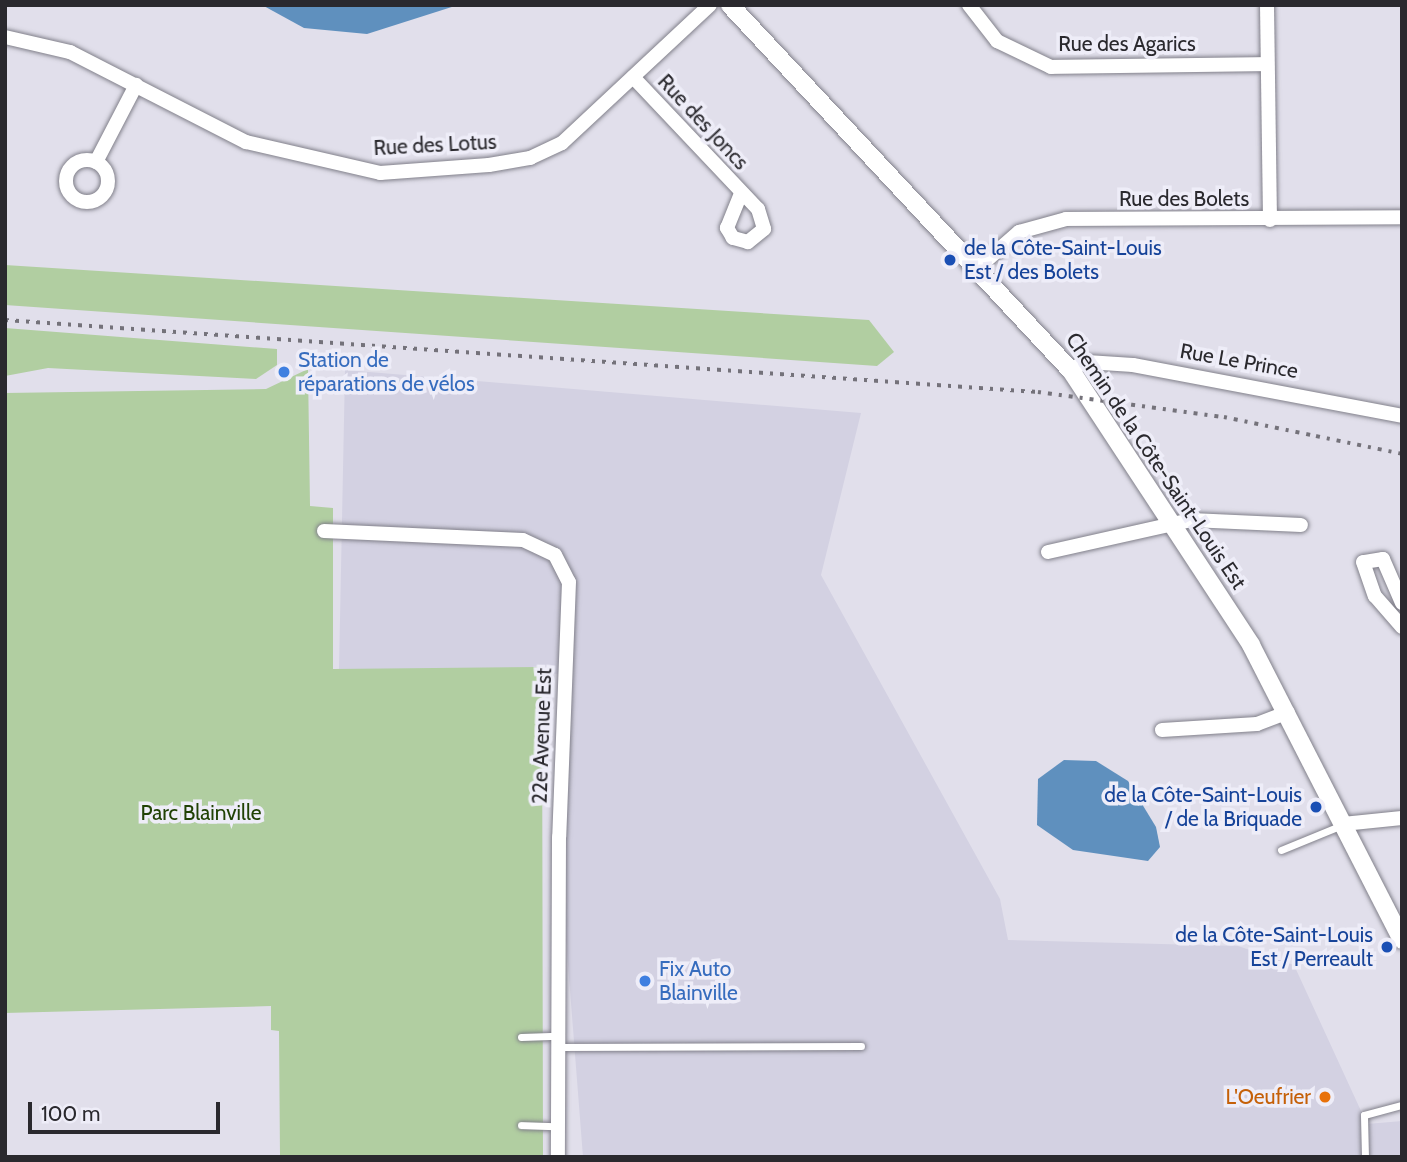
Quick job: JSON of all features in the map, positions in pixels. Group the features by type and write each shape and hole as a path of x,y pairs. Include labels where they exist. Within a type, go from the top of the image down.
{"street":[{"name":"Rue des Lotus","path":"5,37 70,52 246,142 380,173 530,158 562,143 710,5"},
{"name":"Chemin de la Côte-Saint-Louis Est","path":"730,5 980,266 1070,369 1173,524 1288,712 1402,940"},
{"name":"Rue des Agarics","path":"970,5 997,41 1051,67 1266,64"},
{"path":"1267,5 1270,220"},
{"name":"Rue des Joncs","path":"633,77 740,196"},
{"path":"96,162 136,85"},
{"name":"Rue des Bolets","path":"980,266 1019,232 1066,219 1270,220 1402,217"},
{"name":"Rue Le Prince","path":"1070,369 1087,362 1133,365 1402,416"},
{"path":"1048,552 1173,524 1301,525"},
{"name":"22e Avenue Est","path":"324,531 523,540 555,555 569,582 558,1157"},
{"path":"1402,603 1383,559 1363,562 1375,596 1402,627"},
{"path":"1162,730 1257,724 1288,712"},
{"path":"1343,824 1402,818"}],"lane":[{"path":"1281,850 1343,824"},
{"path":"521,1037 559,1042 861,1046"},
{"path":"1365,1157 1364,1115 1402,1105"},
{"path":"521,1125 559,1126"}],"shaded area":[{"path":"345,370 861,413 821,575 1000,899 1008,940 1238,946 1294,965 1367,1124 1402,1121 1402,1157 583,1157 563,900 571,674 339,670"}],"green space":[{"path":"5,265 869,320 894,352 877,366 5,305"},
{"path":"5,328 277,349 277,365 256,379 48,368 5,376"},
{"name":"Parc Blainville","path":"308,369 310,506 333,508 333,669 542,667 543,1157 280,1157 279,1031 271,1030 271,1006 5,1013 5,393 266,389"}],"water":[{"path":"262,5 458,5 367,34 304,28"},
{"path":"1064,760 1096,761 1128,781 1156,827 1160,847 1148,861 1073,850 1037,825 1038,779"}],"railway":[{"path":"5,320 1038,392 1224,417 1402,454"}],"place":[{"name":"de la Côte-Saint-Louis Est / des Bolets","path":"950,260"},
{"name":"Station de réparations de vélos","path":"284,372"},
{"name":"de la Côte-Saint-Louis / de la Briquade","path":"1316,807"},
{"name":"de la Côte-Saint-Louis Est / Perreault","path":"1387,947"},
{"name":"Fix Auto Blainville","path":"645,981"},
{"name":"L'Oeufrier","path":"1325,1097"}]}
